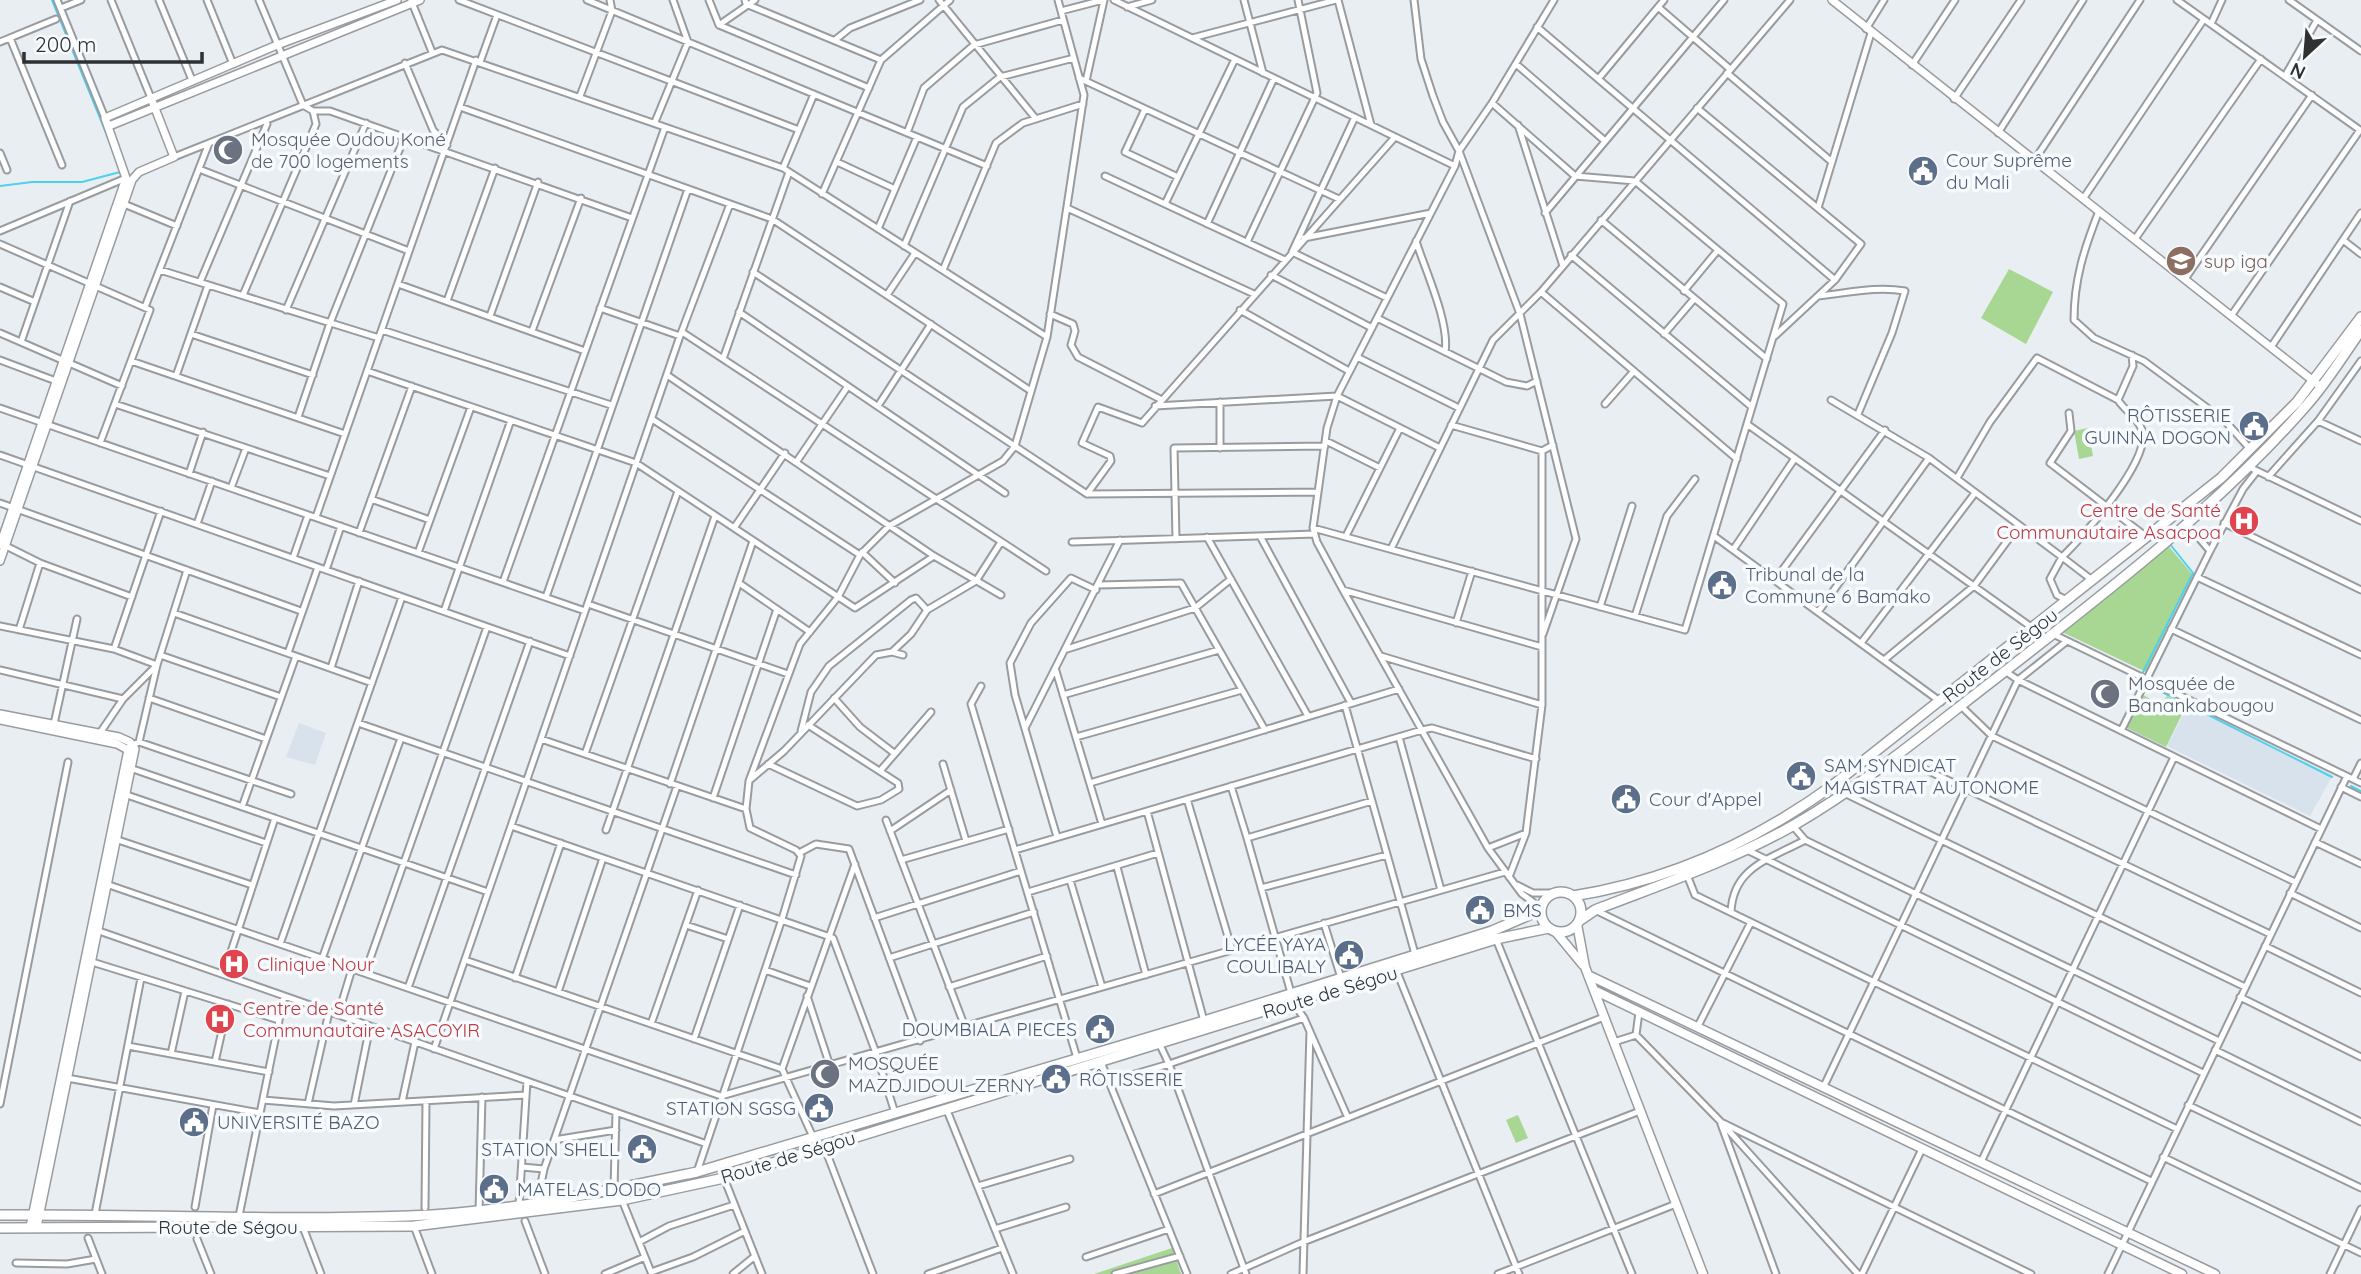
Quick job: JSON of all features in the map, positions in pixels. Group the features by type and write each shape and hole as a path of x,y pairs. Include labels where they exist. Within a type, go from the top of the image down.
{"highway":[{"name":"Route de Ségou","path":"0,1228 414,1226 622,1200 724,1178 946,1108 1160,1045 1341,978 1492,932 1541,909 1554,893 1573,896 1605,890 1684,868 1741,843 1815,798 2148,538 2251,450 2318,384 2361,317"},
{"name":"Route de Ségou","path":"0,1215 396,1216 479,1211 537,1203 697,1172 1204,1021 1397,972 1496,939 1552,929 1571,930 1595,910 1687,875 1793,826 1844,793 1961,706 2049,637 2247,466 2361,330"},
{"path":"1573,896 1581,907 1578,923"},
{"path":"1541,909 1552,929"}],"main road":[{"path":"1578,923 1586,971 1703,1274"},
{"path":"1552,929 1586,971 2216,1274"},
{"path":"1594,990 2182,1274"}],"street":[{"path":"2,545 67,361 126,178 109,126 57,0"},
{"path":"61,8 81,0"},
{"path":"111,0 174,157"},
{"path":"159,0 192,80"},
{"path":"207,0 233,64"},
{"path":"109,126 192,80 397,0"},
{"path":"459,0 799,130"},
{"path":"587,0 987,166"},
{"path":"580,96 612,10 610,0"},
{"path":"655,122 688,42 673,0"},
{"path":"709,0 719,24 869,88"},
{"path":"719,24 746,2 755,0"},
{"path":"835,40 850,28 920,0"},
{"path":"822,194 881,60 940,3 950,0"},
{"path":"799,853 750,828 746,809 749,781 800,644 838,597 861,554 889,526 1003,461 1015,446 1047,337 1084,95 1082,79 1058,0"},
{"path":"1061,11 1103,0 1082,79"},
{"path":"1114,0 1455,166"},
{"path":"1128,7 1152,0"},
{"path":"1244,0 1263,73"},
{"path":"1247,242 1317,93 1298,0"},
{"path":"1192,38 1337,0 1371,125"},
{"path":"1414,0 1421,60 1443,121 1459,150 1520,314 1576,539 1543,634"},
{"path":"1541,909 1528,900 1488,848 1343,590 1314,531 1325,443 1336,396 1455,166 1459,150 1492,103 1554,0"},
{"path":"1599,78 1664,0"},
{"path":"1545,213 1724,0"},
{"path":"1391,549 1493,340 1541,292 1790,0"},
{"path":"1832,0 2318,384"},
{"path":"1818,208 1868,31 1884,0"},
{"path":"1912,65 1955,0"},
{"path":"1954,99 2021,0"},
{"path":"1998,133 2083,0"},
{"path":"2034,161 2140,0"},
{"path":"2177,0 2360,130 2231,316"},
{"path":"2211,24 2222,0"},
{"path":"2289,0 2361,51"},
{"path":"262,1 277,45 303,105 313,111 330,111 404,138 446,148 632,218"},
{"path":"105,118 281,55 414,1 432,52"},
{"path":"746,2 881,60"},
{"path":"940,3 1035,119"},
{"path":"1658,7 1832,162"},
{"path":"316,517 460,107 497,15"},
{"path":"0,42 55,19"},
{"path":"2083,199 2204,19"},
{"path":"907,133 924,88 974,45 1063,20"},
{"path":"2285,76 2317,20"},
{"path":"1537,27 1672,138 1835,280"},
{"path":"10,38 62,165"},
{"path":"93,284 135,175 442,50 655,122 786,170 1047,337"},
{"path":"904,246 963,107 1000,77 1074,58"},
{"path":"1165,204 1235,59"},
{"path":"2135,239 2261,59"},
{"path":"405,63 433,130 446,148"},
{"path":"1516,64 1605,141"},
{"path":"1207,223 1274,78"},
{"path":"1082,79 1339,199"},
{"path":"723,359 772,219 799,130 814,94"},
{"path":"2185,279 2312,95"},
{"path":"1072,542 1260,536 1314,531 1391,549 1685,630 1783,304 1635,181 1576,176 1492,103"},
{"path":"943,270 996,143 1023,123 1083,104"},
{"path":"460,107 772,219 1031,391"},
{"path":"1145,108 1125,152 1178,177"},
{"path":"1698,108 1861,244 1835,280 1773,338"},
{"path":"243,296 316,124 313,111"},
{"path":"1292,252 1355,117"},
{"path":"286,310 366,123"},
{"path":"200,282 267,124"},
{"path":"1517,124 1563,266"},
{"path":"503,582 665,127"},
{"path":"878,229 917,137"},
{"path":"1087,494 1111,461 1110,456 1082,443 1098,407 1108,408 1139,424 1395,137"},
{"path":"298,417 330,323 404,138"},
{"path":"145,307 209,143"},
{"path":"0,153 7,170"},
{"path":"836,162 895,189"},
{"path":"447,301 495,168"},
{"path":"199,169 409,251"},
{"path":"1105,176 1285,260"},
{"path":"0,231 126,178"},
{"path":"490,316 538,182"},
{"path":"546,597 688,189"},
{"path":"532,331 581,198"},
{"path":"21,342 70,201"},
{"path":"124,204 177,226"},
{"path":"434,1049 681,334 730,204"},
{"path":"1067,208 1254,295"},
{"path":"2099,211 2080,260 2074,289 2074,320 2094,338 2132,355 2225,421 2251,450"},
{"path":"1304,238 1430,213"},
{"path":"2271,347 2361,213"},
{"path":"1601,220 1767,359"},
{"path":"2343,240 2361,254"},
{"path":"1416,241 1441,317 1447,343 1445,352"},
{"path":"0,244 145,307 150,312 100,443"},
{"path":"1685,290 1718,250"},
{"path":"1292,252 1387,298"},
{"path":"887,295 915,253"},
{"path":"1571,255 1752,407"},
{"path":"160,270 379,338"},
{"path":"753,272 1087,494 1318,492"},
{"path":"1271,275 1371,328"},
{"path":"398,284 585,351"},
{"path":"176,376 208,285"},
{"path":"1818,296 1868,292 1878,286 1905,291 1892,333 1858,414"},
{"path":"0,287 35,302"},
{"path":"1541,292 1737,459"},
{"path":"1664,334 1694,299"},
{"path":"600,308 681,334 1046,571"},
{"path":"1240,310 1349,371"},
{"path":"739,312 1005,493"},
{"path":"1050,314 1073,324 1075,331 1071,345 1078,357 1160,399"},
{"path":"1377,318 1515,385 1527,386 1537,381"},
{"path":"878,406 931,324"},
{"path":"382,330 611,405"},
{"path":"0,333 122,386"},
{"path":"191,334 313,375"},
{"path":"2118,400 2133,366 2132,355"},
{"path":"1356,357 1460,408"},
{"path":"1957,478 1990,422 2037,358 2118,400 2142,429 2144,444 2096,521 2062,557 2050,579 2057,595 2068,601"},
{"path":"0,360 57,381"},
{"path":"45,424 57,381 67,361"},
{"path":"131,361 345,434"},
{"path":"2268,477 2318,421 2360,364"},
{"path":"367,371 636,463 858,608 934,556"},
{"path":"1605,404 1634,371"},
{"path":"667,375 934,556 1001,595"},
{"path":"359,533 412,386"},
{"path":"797,461 848,386"},
{"path":"1154,406 1336,396 1440,448"},
{"path":"1831,400 1929,458 2094,581"},
{"path":"1220,402 1220,448"},
{"path":"115,404 330,476"},
{"path":"418,553 471,407"},
{"path":"0,408 546,597 632,620 788,674"},
{"path":"2069,413 2071,431 2050,463 2148,538"},
{"path":"652,419 861,554 895,583"},
{"path":"444,611 511,420"},
{"path":"2318,421 2361,441"},
{"path":"1747,424 2034,629 2049,637 2067,640 2361,783"},
{"path":"1451,425 1542,451 1553,445"},
{"path":"1346,537 1400,428"},
{"path":"1775,580 1885,430"},
{"path":"189,474 203,432"},
{"path":"1176,538 1174,448 1325,443 1380,468"},
{"path":"231,488 246,448"},
{"path":"1509,877 1526,833 1542,705 1542,451"},
{"path":"734,528 785,453"},
{"path":"0,454 570,656"},
{"path":"1732,550 1795,458"},
{"path":"1818,612 1929,458"},
{"path":"2247,466 2361,521"},
{"path":"2122,731 2224,523 2243,489 2257,471"},
{"path":"1635,616 1667,516 1695,480"},
{"path":"197,524 212,481"},
{"path":"585,754 678,491"},
{"path":"1861,643 1975,493"},
{"path":"371,499 430,520"},
{"path":"0,503 301,611"},
{"path":"1600,607 1632,506"},
{"path":"0,561 2,533 16,508"},
{"path":"114,649 161,511"},
{"path":"293,558 308,515"},
{"path":"606,830 715,516"},
{"path":"2185,522 2210,551"},
{"path":"2224,523 2361,590"},
{"path":"1884,660 1974,586 2019,525"},
{"path":"326,570 341,526"},
{"path":"1260,536 1348,704 1357,749 1415,954"},
{"path":"1714,536 1941,702"},
{"path":"1207,537 1308,716"},
{"path":"1024,728 1056,671 1120,540"},
{"path":"670,784 753,541"},
{"path":"892,652 911,634 928,610 976,581 1001,541"},
{"path":"2,545 40,563 132,597"},
{"path":"19,629 40,563"},
{"path":"288,653 318,567"},
{"path":"33,1227 128,758 187,570"},
{"path":"1456,623 1472,571"},
{"path":"2197,577 2361,655"},
{"path":"1057,837 1015,695 1010,663 1031,623 1071,578 1097,587 1181,583 1265,730"},
{"path":"1067,649 1195,608 1231,579"},
{"path":"331,668 359,581"},
{"path":"739,583 810,632"},
{"path":"1343,590 1542,648"},
{"path":"280,944 402,597"},
{"path":"800,734 811,692 829,666 911,600 916,598 928,610"},
{"path":"713,798 777,609"},
{"path":"174,613 372,683"},
{"path":"54,724 77,619"},
{"path":"0,625 114,649 157,666"},
{"path":"365,973 487,626"},
{"path":"2171,629 2361,720"},
{"path":"1824,1086 2018,680 2067,640"},
{"path":"408,988 530,642"},
{"path":"1063,695 1219,650"},
{"path":"749,781 800,734 876,655 892,652 903,655"},
{"path":"160,655 281,697"},
{"path":"242,807 296,656"},
{"path":"1381,656 1542,705"},
{"path":"100,733 123,699 157,666"},
{"path":"0,670 123,699"},
{"path":"1056,671 1102,824"},
{"path":"2005,671 2018,680 2321,829"},
{"path":"981,686 971,704 1077,1058"},
{"path":"1090,783 1399,689"},
{"path":"1076,737 1242,690"},
{"path":"149,698 266,739"},
{"path":"834,698 860,727 894,752"},
{"path":"1961,706 1992,736 2295,882"},
{"path":"880,771 931,712"},
{"path":"0,714 100,733 127,740 133,745"},
{"path":"0,720 133,745 292,794"},
{"path":"358,723 796,875"},
{"path":"768,765 857,806 881,800 899,789 898,783 808,725"},
{"path":"1015,850 1422,730 1432,729 1536,759"},
{"path":"1399,737 1441,890"},
{"path":"322,959 401,738"},
{"path":"541,739 746,809"},
{"path":"35,1215 118,840 132,769 133,745"},
{"path":"1895,755 2270,934"},
{"path":"1981,1162 2174,757"},
{"path":"0,1104 68,762"},
{"path":"943,764 966,841"},
{"path":"2353,779 2361,764"},
{"path":"132,769 488,892"},
{"path":"2108,1274 2347,776"},
{"path":"537,1203 544,1169 677,786"},
{"path":"1231,786 1292,998 1304,1018 1348,1118"},
{"path":"2341,787 2361,797"},
{"path":"890,831 951,790"},
{"path":"1844,793 2245,987"},
{"path":"127,795 266,844"},
{"path":"1187,799 1233,950"},
{"path":"1247,838 1372,801"},
{"path":"1147,811 1204,1021"},
{"path":"224,973 275,818"},
{"path":"886,820 965,1027"},
{"path":"511,826 833,938 876,1053 895,1113"},
{"path":"1793,826 1805,840 2219,1041"},
{"path":"901,860 1009,829"},
{"path":"1488,848 1526,833"},
{"path":"118,840 253,885"},
{"path":"1731,912 1732,897 1742,875 1805,840"},
{"path":"2315,842 2361,864"},
{"path":"515,978 561,843"},
{"path":"799,853 816,844 849,849 919,1041"},
{"path":"1745,849 2203,1073"},
{"path":"697,1172 704,1143 782,919 796,875 799,853"},
{"path":"1028,892 1158,853"},
{"path":"1261,888 1387,855"},
{"path":"558,992 603,858"},
{"path":"855,864 782,1069 814,1138 821,1147 873,1274"},
{"path":"1117,867 1146,975"},
{"path":"874,918 917,902 1021,871"},
{"path":"108,885 721,1096 1505,872"},
{"path":"1687,875 1695,895 2177,1129"},
{"path":"1070,880 1102,987"},
{"path":"1514,883 1533,893 1554,893"},
{"path":"651,1024 698,890"},
{"path":"2290,893 2361,928"},
{"path":"694,1039 740,905"},
{"path":"1595,910 2151,1181"},
{"path":"889,958 1034,912"},
{"path":"1698,1026 1751,922"},
{"path":"1324,923 1341,978"},
{"path":"686,925 729,939"},
{"path":"99,931 704,1143"},
{"path":"1496,939 1632,1274"},
{"path":"2265,946 2361,993"},
{"path":"949,987 1047,956"},
{"path":"465,960 782,1069"},
{"path":"92,962 279,1020"},
{"path":"338,1015 352,969"},
{"path":"765,970 810,986"},
{"path":"1397,972 1519,1274"},
{"path":"95,1214 141,978"},
{"path":"171,1054 185,991"},
{"path":"807,995 830,1066"},
{"path":"239,1216 284,996"},
{"path":"2240,997 2361,1057"},
{"path":"215,1062 228,1004"},
{"path":"309,1104 329,1012"},
{"path":"1636,1035 1639,1012"},
{"path":"1154,1194 1604,1017"},
{"path":"1111,1081 1304,1018"},
{"path":"354,1105 370,1026"},
{"path":"1303,1274 1310,1133 1310,1031"},
{"path":"1614,1042 1636,1035"},
{"path":"1636,1035 1720,1121 1860,1274 1922,1149"},
{"path":"402,1102 415,1042"},
{"path":"1160,1045 1211,1171 1245,1271"},
{"path":"128,1046 269,1072"},
{"path":"2215,1050 2361,1122"},
{"path":"1101,1062 1111,1081 1187,1274"},
{"path":"67,1079 260,1113"},
{"path":"519,1205 527,1081"},
{"path":"263,1100 354,1105 526,1095"},
{"path":"479,1211 482,1097"},
{"path":"425,1208 426,1101"},
{"path":"195,1207 213,1105"},
{"path":"2188,1105 2361,1188"},
{"path":"946,1108 1013,1274"},
{"path":"1231,1274 1245,1271 1303,1242 1640,1111"},
{"path":"614,1189 616,1112"},
{"path":"1720,1121 1896,1205 2030,1274"},
{"path":"1720,1121 1776,1274"},
{"path":"554,1140 616,1130"},
{"path":"2163,1157 2361,1253"},
{"path":"978,1186 1070,1160"},
{"path":"522,1167 544,1169"},
{"path":"724,1178 762,1274"},
{"path":"622,1200 651,1273 693,1257 745,1231"},
{"path":"1498,1274 1676,1204"},
{"path":"639,1242 669,1226 734,1205"},
{"path":"995,1229 1066,1207"},
{"path":"2330,1274 2361,1209"},
{"path":"525,1221 545,1274"},
{"path":"414,1226 432,1274"},
{"path":"303,1227 321,1274"},
{"path":"1086,1256 1169,1229"},
{"path":"88,1238 102,1274"},
{"path":"197,1239 211,1274"},
{"path":"928,1274 1002,1248"},
{"path":"733,1274 755,1256"},
{"path":"1115,1274 1180,1256"},
{"path":"605,1274 645,1257"},
{"path":"16,1263 67,1264 96,1259"}],"shaded area":[{"path":"2187,707 2333,775 2310,816 2167,746"},
{"path":"299,723 326,733 315,765 286,757"}],"green space":[{"path":"2009,269 2053,292 2026,344 1981,318"},
{"path":"2088,428 2093,456 2079,459 2074,431"},
{"path":"2166,543 2192,574 2146,672 2062,632"},
{"path":"2143,695 2161,704 2167,696 2186,706 2166,747 2125,727"},
{"path":"1518,1115 1528,1138 1516,1143 1506,1120"},
{"path":"1172,1248 1181,1274 1094,1274"}],"waterway":[{"path":"52,0 111,145"},
{"path":"0,186 32,182 82,182 120,172"},
{"path":"2143,672 2193,573 2169,543"},
{"path":"2148,685 2332,777"},
{"path":"2351,786 2361,791"}],"place":[{"name":"Mosquée Oudou Koné de 700 logements","path":"228,150"},
{"name":"Cour Suprême du Mali","path":"1923,171"},
{"name":"sup iga","path":"2181,261"},
{"name":"RÔTISSERIE GUINNA DOGON","path":"2254,426"},
{"name":"Centre de Santé Communautaire Asacpoa","path":"2244,521"},
{"name":"Tribunal de la Commune 6 Bamako","path":"1722,585"},
{"name":"Mosquée de Banankabougou","path":"2105,694"},
{"name":"SAM SYNDICAT MAGISTRAT AUTONOME","path":"1801,776"},
{"name":"Cour d'Appel","path":"1626,799"},
{"name":"BMS","path":"1480,910"},
{"name":"LYCÉE YAYA COULIBALY","path":"1349,955"},
{"name":"Clinique Nour","path":"234,964"},
{"name":"Centre de Santé Communautaire ASACOYIR","path":"220,1019"},
{"name":"DOUMBIALA PIECES","path":"1100,1029"},
{"name":"MOSQUÉE MAZDJIDOUL ZERNY","path":"825,1074"},
{"name":"RÔTISSERIE","path":"1056,1079"},
{"name":"STATION SGSG","path":"819,1108"},
{"name":"UNIVERSITÉ BAZO","path":"194,1122"},
{"name":"STATION SHELL","path":"642,1149"},
{"name":"MATELAS DODO","path":"494,1189"}]}
